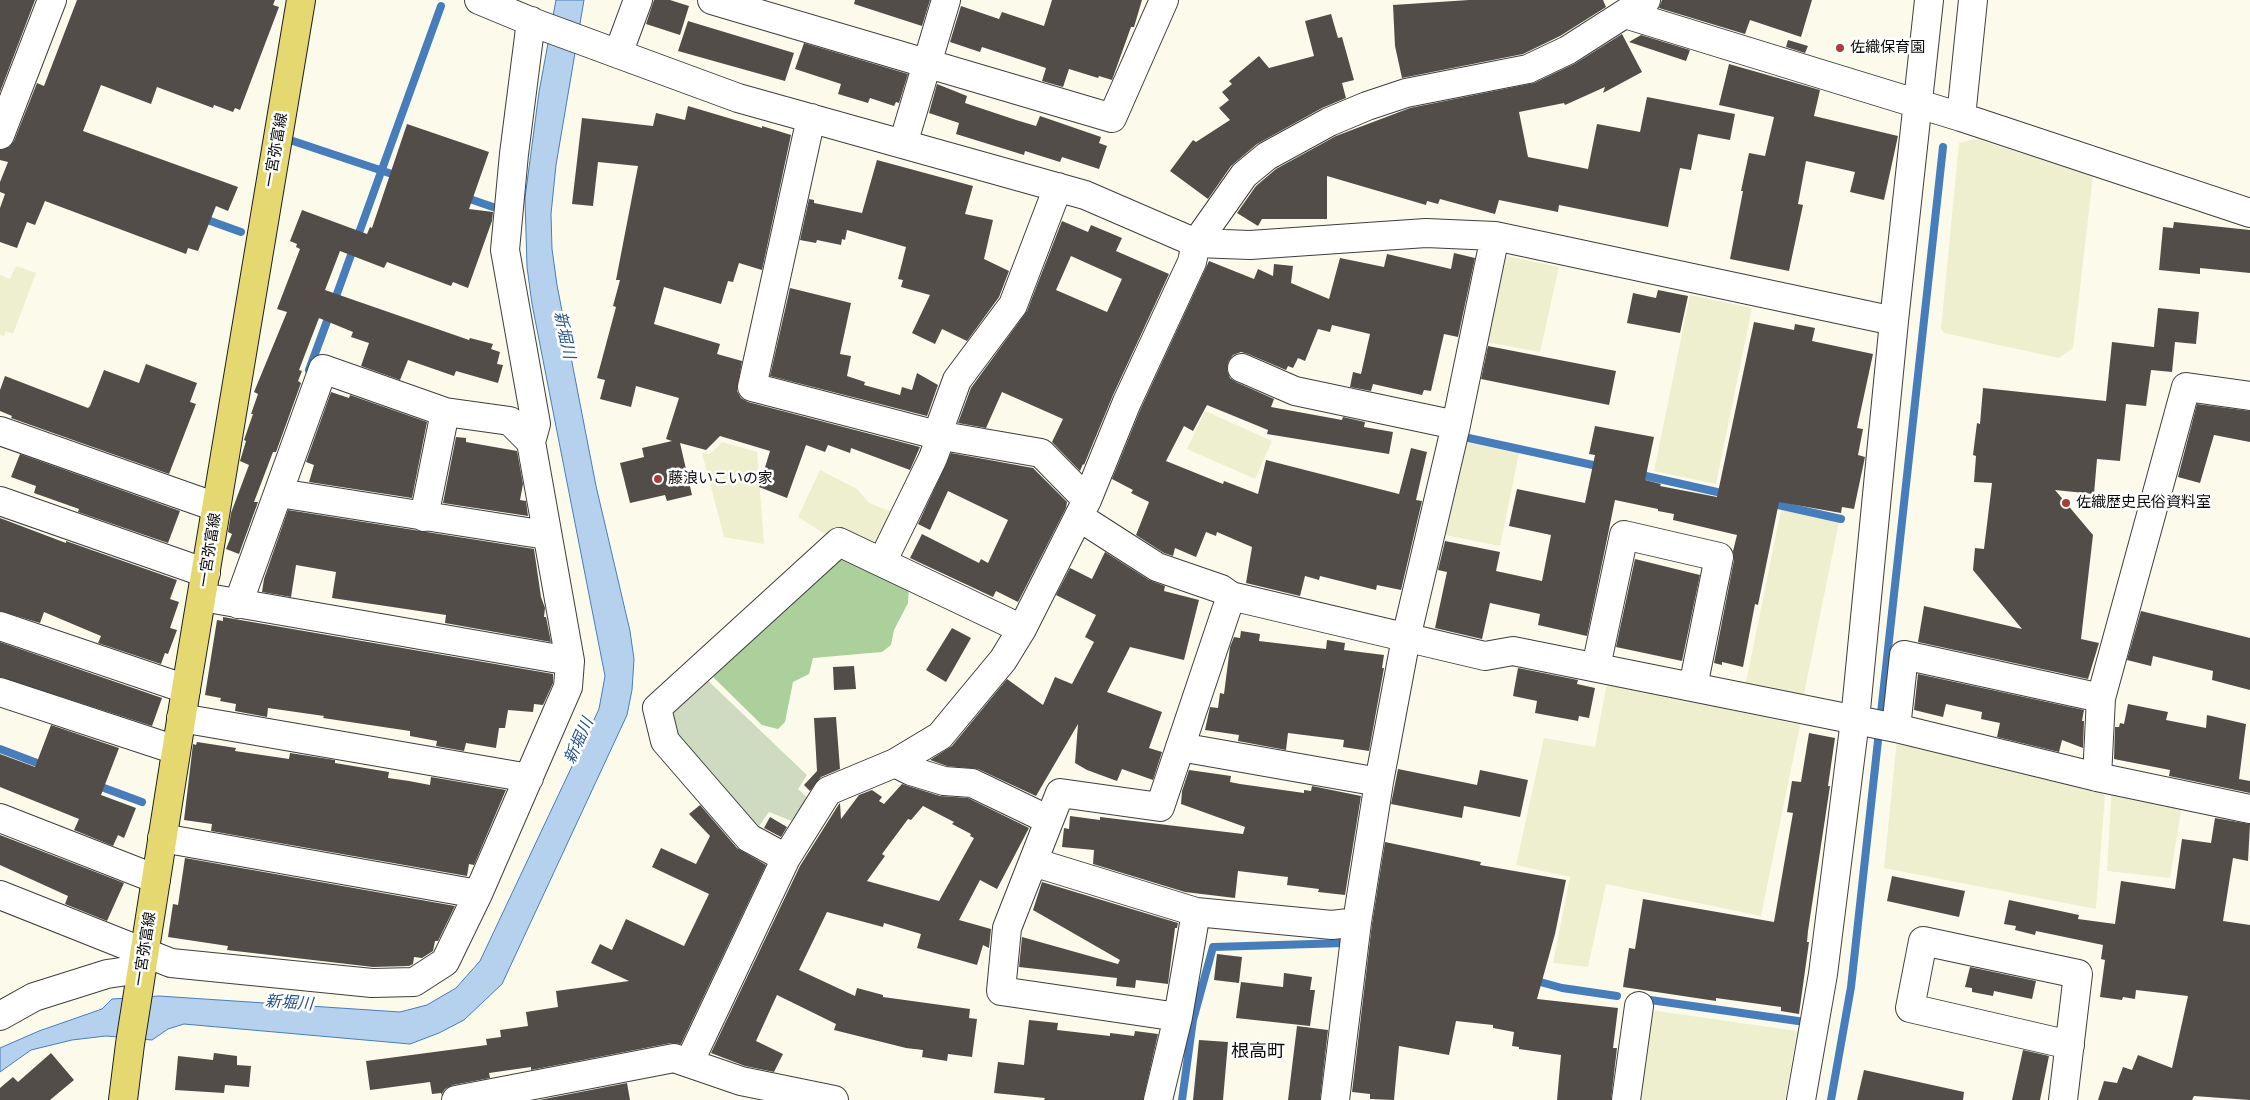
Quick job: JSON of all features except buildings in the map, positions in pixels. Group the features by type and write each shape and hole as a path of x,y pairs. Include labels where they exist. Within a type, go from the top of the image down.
{"main road":[{"name":"一宮弥富線","path":"123,1100 181,718 302,0"}],"street":[{"path":"0,135 52,0"},
{"path":"479,0 534,23 738,98 1085,194 1196,243 1250,245 1426,233 1495,236 1894,321"},
{"path":"606,49 638,0"},
{"path":"712,0 1112,118 1164,0"},
{"path":"903,144 946,0"},
{"path":"1801,1100 1822,974 1859,721 1894,321 1929,0"},
{"path":"1961,117 1973,0"},
{"path":"689,1063 786,858 828,791 895,763 940,736 1002,660 1022,629 1083,508 1127,402 1192,262 1196,243 1244,175 1267,156 1306,134 1337,118 1406,93 1528,69 1568,50 1636,7 1918,104 2250,214"},
{"path":"0,1016 34,997 107,974 171,963 372,983 414,982 445,962 478,894 568,687 570,661 531,442 536,424 505,250 514,154 534,23"},
{"path":"811,118 752,387 939,435 1041,453 1083,508 1157,567 1221,589 1231,596 1485,656 1513,651 1893,727 2097,777 2250,809"},
{"path":"882,562 934,458 956,380 1013,305 1058,187"},
{"path":"1334,1100 1357,922 1379,782 1406,638 1456,425 1495,236"},
{"path":"1242,368 1295,391 1456,425"},
{"path":"238,604 322,369 445,412 510,420 531,442"},
{"path":"2097,777 2102,698 2186,387 2250,396"},
{"path":"424,517 445,412"},
{"path":"0,431 216,507"},
{"path":"279,493 424,517 546,534"},
{"path":"0,501 204,585 238,604 570,661"},
{"path":"1596,668 1624,535 1719,557 1693,687"},
{"path":"786,858 749,838 665,741 657,708 839,542 1022,629"},
{"path":"1178,1017 1001,991 1006,928 1060,793 1160,807 1231,596"},
{"path":"0,626 186,689"},
{"path":"1893,727 1904,655 2102,698"},
{"path":"0,692 176,750"},
{"path":"181,718 529,778"},
{"path":"1180,747 1379,782"},
{"path":"895,763 911,771 944,781 972,783 1049,820"},
{"path":"0,818 156,879"},
{"path":"162,838 478,894"},
{"path":"1032,862 1196,912 1332,925 1357,922"},
{"path":"0,895 142,968"},
{"path":"1158,1100 1178,1017 1196,912"},
{"path":"2063,1100 2070,1045 2078,974 1923,940 1910,1008 2070,1045"},
{"path":"1626,1100 1639,1006"},
{"path":"456,1100 674,1058 689,1063 739,1091 834,1100"}],"green space":[{"path":"1976,139 2093,176 2073,348 2059,358 1944,333 1941,329 1959,143"},
{"path":"1507,256 1559,267 1540,352 1482,341 1496,262"},
{"path":"16,266 36,273 13,334 6,331 4,336 0,335 0,275 10,279"},
{"path":"1690,295 1752,308 1716,484 1654,471"},
{"path":"1205,411 1272,441 1255,479 1187,449"},
{"path":"1459,441 1519,453 1500,546 1440,534"},
{"path":"722,442 757,452 764,544 724,537 702,453 710,454"},
{"path":"820,470 857,489 869,503 902,516 881,557 833,539 798,517"},
{"path":"1781,510 1839,522 1803,699 1745,687"},
{"path":"849,556 909,586 908,603 894,630 891,645 882,652 813,658 809,674 793,682 785,722 778,729 762,725 709,673 834,558"},
{"path":"703,676 807,775 798,789 809,799 792,821 769,812 752,836 671,743 666,716"},
{"path":"1607,683 1800,725 1761,916 1606,884 1588,967 1553,963 1570,877 1516,865 1544,738 1595,747"},
{"path":"1897,739 2092,782 2105,796 2096,909 1884,868"},
{"path":"2112,784 2183,800 2170,878 2107,871"},
{"path":"1650,1010 1797,1031 1785,1100 1638,1100"}],"water":[{"name":"新堀川","path":"556,0 584,0 556,165 551,214 552,249 557,285 596,486 630,631 634,659 632,690 627,715 502,984 464,1020 439,1033 410,1044 184,1024 168,1029 152,1040 106,1036 72,1040 31,1050 0,1072 0,1048 39,1031 102,1009 112,999 159,996 400,1012 427,1005 456,988 480,961 599,709 605,676 532,304 527,267 525,198 539,92"}],"waterway":[{"path":"334,302 441,6"},
{"path":"293,141 398,176"},
{"path":"1831,1100 1851,987 1943,147"},
{"path":"464,197 493,207"},
{"path":"202,218 241,232"},
{"path":"309,370 330,313"},
{"path":"1464,437 1602,467"},
{"path":"1637,474 1726,494"},
{"path":"1769,503 1841,519"},
{"path":"0,749 45,766"},
{"path":"96,785 142,802"},
{"path":"1182,1100 1193,1020 1213,947 1345,943"},
{"path":"1533,980 1562,988 1617,996"},
{"path":"1643,999 1798,1021"}],"place":[{"name":"佐織保育園","path":"1840,48"},
{"name":"藤浪いこいの家","path":"658,479"},
{"name":"佐織歴史民俗資料室","path":"2066,503"}],"district":[{"name":"根高町","path":"1258,1052"}]}
